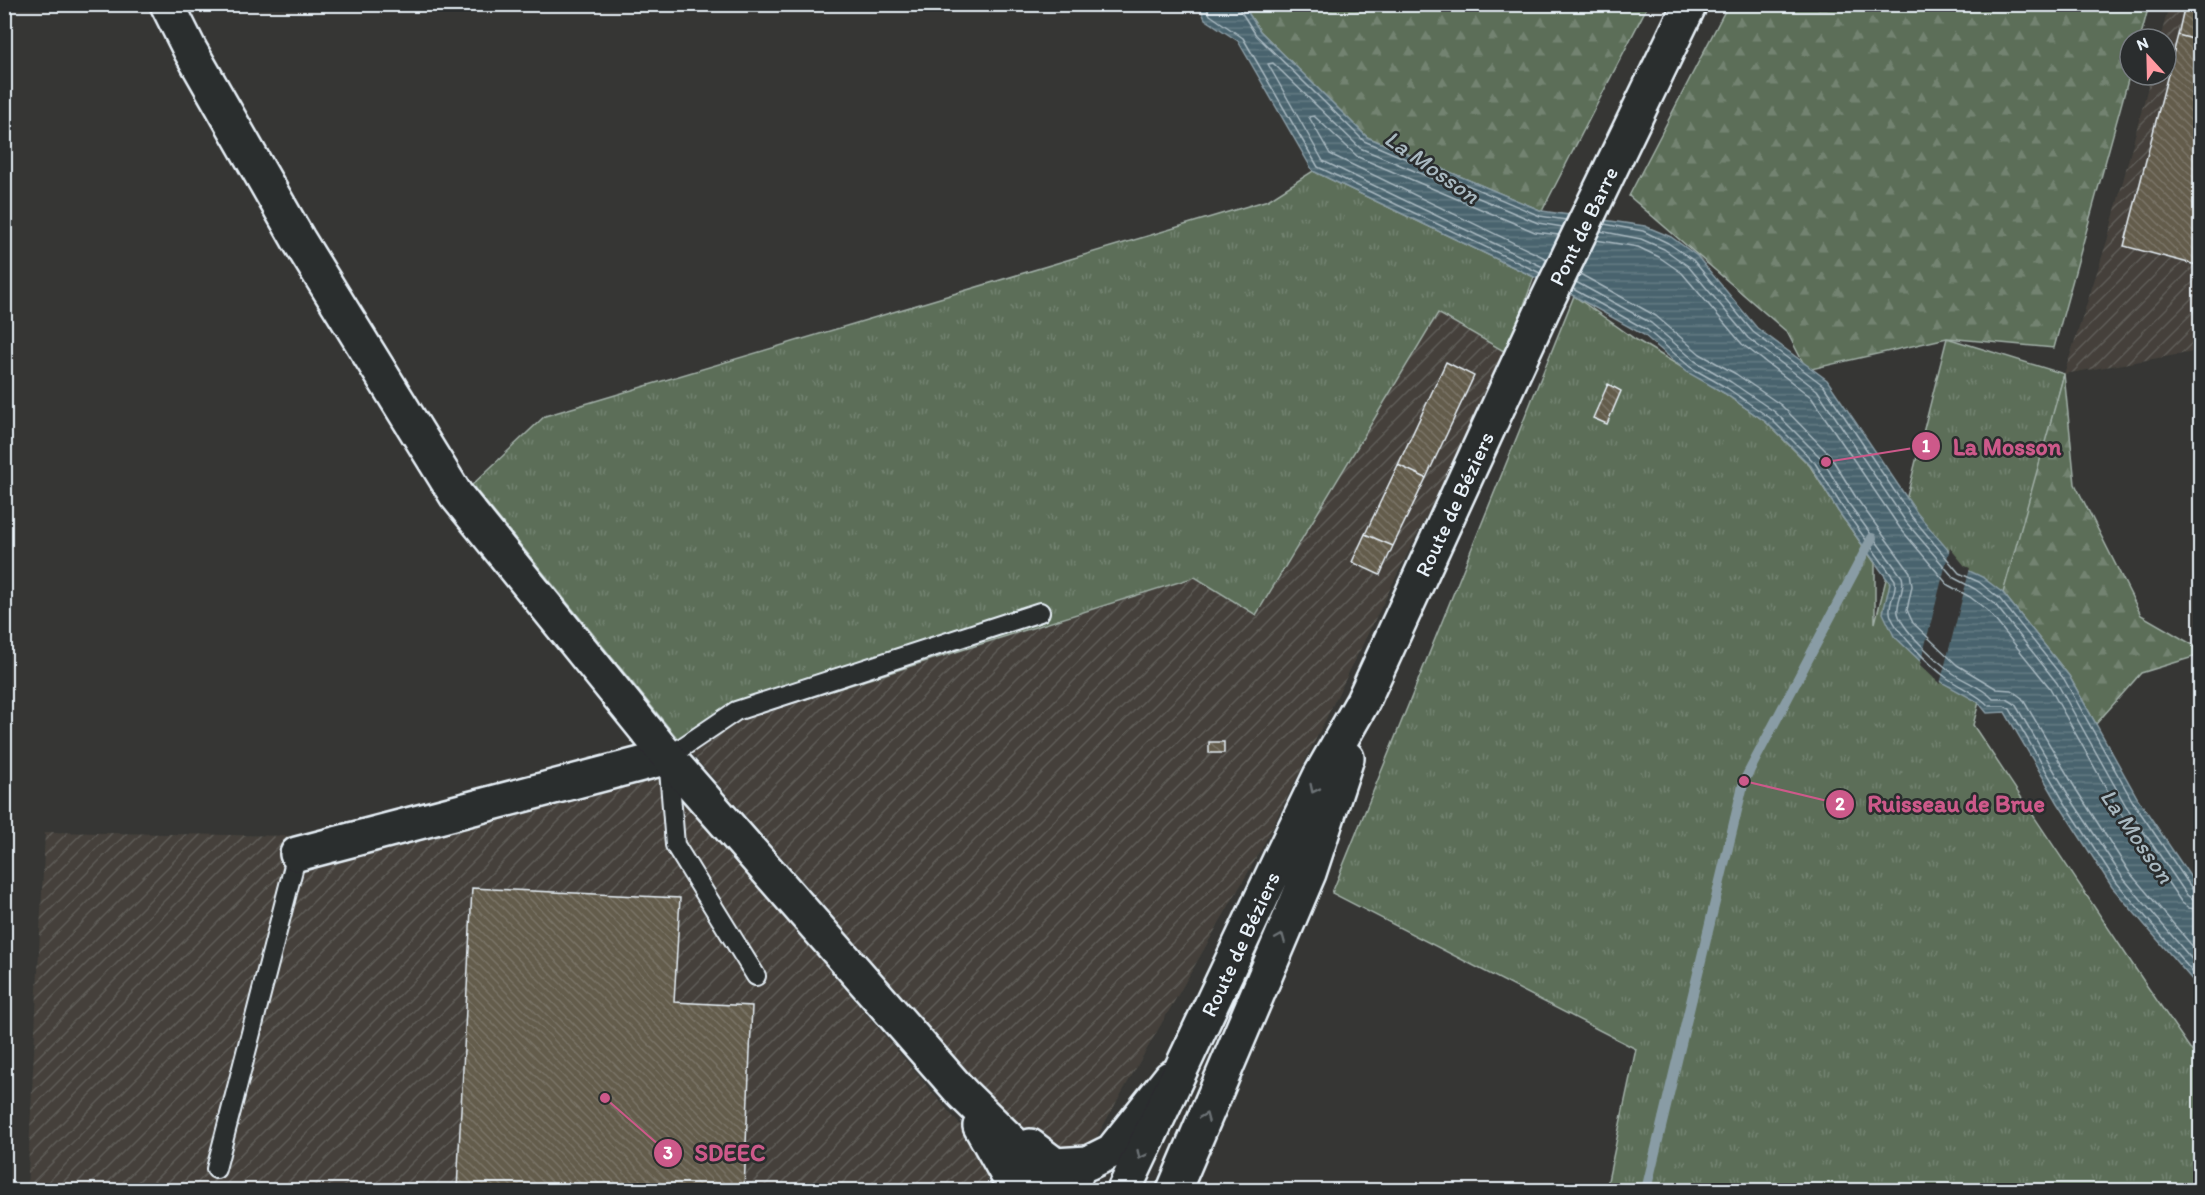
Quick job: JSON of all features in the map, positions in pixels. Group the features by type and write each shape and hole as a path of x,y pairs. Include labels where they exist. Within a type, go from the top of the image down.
{"street":[{"path":"167,4 190,50 298,239 456,495 668,757 962,1093 1061,1191"},
{"name":"Pont de Barre","path":"1545,307 1690,4"},
{"name":"Route de Béziers","path":"1124,1191 1320,776 1363,701 1545,307"},
{"name":"Route de Béziers","path":"1174,1191 1309,873 1363,701"},
{"path":"297,854 668,757"},
{"path":"962,1093 1055,1165 1083,1177 1112,1151 1190,1052"},
{"path":"962,1093 1016,1191"}],"lane":[{"path":"756,976 675,845 668,757 736,711 1040,612"},
{"path":"216,1169 297,854"}],"shaded area":[{"path":"2169,5 2200,5 2200,351 2064,374 2107,241 2148,87 2178,87 2178,27 2163,27"},
{"path":"1438,313 1507,353 1261,850 1068,1187 679,739 1195,577 1256,615"},
{"path":"652,772 720,841 978,1146 990,1190 27,1190 45,832 302,836"}],"green space":[{"path":"1243,5 1648,5 1542,211 1367,137 1260,31"},
{"path":"1728,5 2149,5 2143,27 2118,27 2118,87 2126,87 2054,348 1947,338 1807,370 1787,332 1629,196"},
{"path":"1313,171 1534,277 1507,353 1438,313 1256,615 1195,577 678,739 472,485 545,416 1268,200"},
{"path":"1574,296 1635,339 1724,393 1766,422 1810,466 1875,563 1875,623 1947,338 2064,374 1973,725 2200,1063 2200,1190 1606,1190 1636,1049 1332,893"},
{"path":"2064,374 2075,484 2141,615 2200,649 2200,655 2141,673 2096,724 2069,676 2003,593"}],"water":[{"path":"1199,5 1243,5 1260,31 1367,137 1542,211 1645,226 1671,237 1697,256 1757,328 1827,380 1917,513 1963,568 1982,577 2003,593 2069,676 2138,799 2200,891 2200,993 2195,983 2112,887 2058,803 2005,712 1987,713 1978,702 1943,683 1894,636 1883,613 1890,583 1838,511 1811,466 1766,422 1724,393 1687,372 1644,335 1574,296 1313,171 1238,41 1205,19"}],"pier":[{"path":"1950,548 1965,566 1970,568 1940,684 1920,665"}],"building":[{"path":"2185,4 2200,4 2200,41 2178,35"},
{"path":"2178,35 2200,41 2200,266 2124,246 2165,87 2178,87"},
{"path":"1446,362 1474,376 1426,478 1398,465"},
{"path":"1608,384 1621,391 1607,424 1593,418"},
{"path":"1398,465 1426,478 1393,546 1365,534"},
{"path":"1365,534 1393,546 1380,575 1352,562"},
{"path":"1209,742 1224,742 1224,753 1209,753"},
{"path":"472,888 680,898 674,1002 752,1006 744,1190 457,1190"}],"waterway":[{"path":"1646,1190 1744,781 1872,538"}],"place":[{"name":"La Mosson","path":"1826,462"},
{"name":"Ruisseau de Brue","path":"1744,781"},
{"name":"SDEEC","path":"605,1098"}]}
